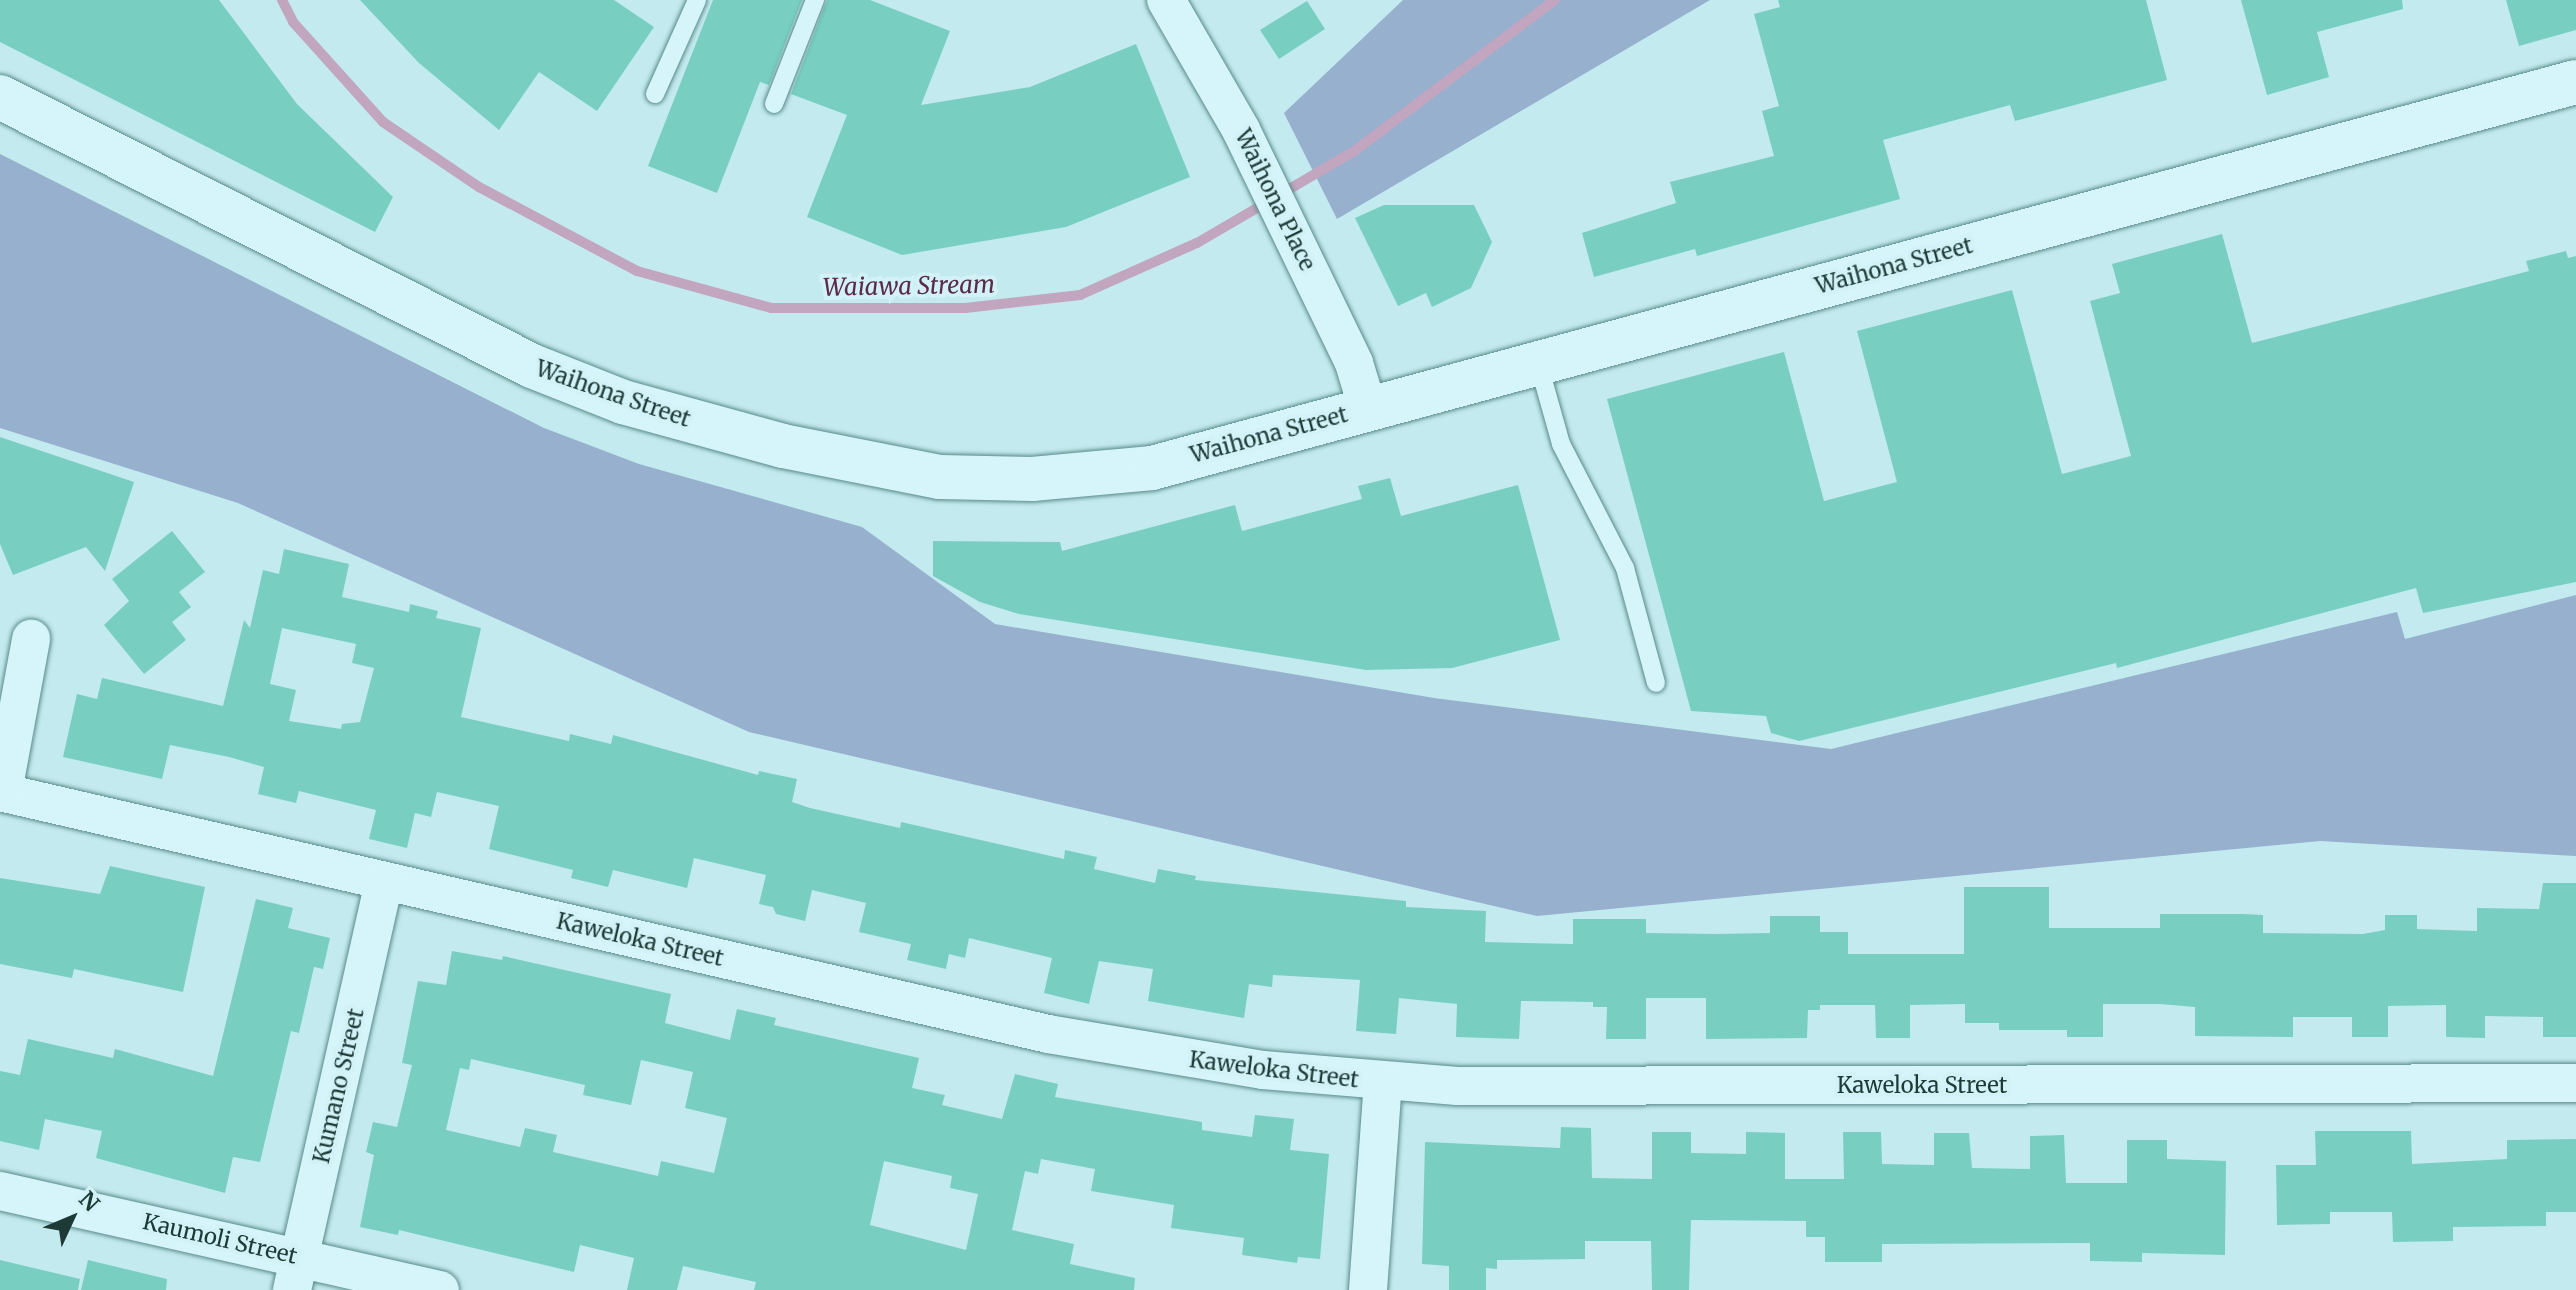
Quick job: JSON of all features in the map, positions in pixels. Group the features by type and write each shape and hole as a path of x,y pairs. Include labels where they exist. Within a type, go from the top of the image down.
{"street":[{"name":"Waihona Place","path":"1166,0 1241,130 1354,363 1368,409"},
{"name":"Waihona Street","path":"0,97 532,366 623,402 783,446 940,477 1090,477 1152,468 2576,82"},
{"name":"Kaweloka Street","path":"31,639 1,792 1048,1034 1155,1055 1383,1083 2576,1083"},
{"name":"Kumano Street","path":"296,1274 384,881"},
{"path":"1368,1290 1383,1083"},
{"name":"Kaumoli Street","path":"0,1191 296,1274 440,1290"}],"lane":[{"path":"655,94 697,0"},
{"path":"774,104 815,0"},
{"path":"1538,362 1561,444 1625,568 1656,683"}],"shaded area":[{"path":"1403,0 1710,0 1337,219 1284,113"},
{"path":"0,154 544,428 639,464 862,527 995,624 1434,698 1831,749 2397,612 2405,639 2576,595 2576,856 2320,841 1537,916 749,732 238,503 0,428"}],"building":[{"path":"0,0 219,0 297,104 393,197 375,232 0,42"},
{"path":"360,0 614,0 654,27 597,111 539,72 499,130 419,63"},
{"path":"713,0 802,0 769,85 760,82 717,193 648,166"},
{"path":"827,0 870,0 950,31 921,105 1030,87 1136,44 1190,177 1066,227 902,255 807,217 847,115 791,94"},
{"path":"1778,0 2146,0 2167,80 2015,121 2010,105 1883,140 1900,199 1697,256 1695,249 1594,277 1582,233 1676,203 1670,182 1774,156 1762,111 1779,106 1754,14 1780,7"},
{"path":"2241,0 2402,0 2403,9 2317,32 2329,77 2267,95"},
{"path":"2506,0 2576,0 2576,30 2519,46"},
{"path":"1307,1 1325,29 1279,59 1260,30"},
{"path":"1384,205 1474,205 1492,242 1471,288 1432,307 1426,293 1398,306 1355,218"},
{"path":"2222,234 2252,343 2529,271 2526,261 2566,251 2568,258 2576,256 2576,582 2423,613 2416,588 2117,668 2116,663 1799,741 1771,733 1766,716 1691,711 1607,399 1784,352 1824,501 1897,482 1857,331 2012,290 2062,474 2131,456 2090,301 2120,293 2112,264"},
{"path":"0,437 134,482 105,571 86,547 13,575 0,544"},
{"path":"1390,478 1401,516 1518,485 1560,640 1452,668 1366,670 1019,614 980,602 933,576 933,541 1060,542 1062,551 1235,505 1242,531 1362,499 1358,486"},
{"path":"172,531 205,572 179,592 191,607 172,622 186,640 144,674 104,625 129,601 112,579"},
{"path":"284,549 349,564 342,597 409,612 410,604 438,611 436,618 481,628 461,717 569,741 570,734 611,744 613,735 758,775 759,771 797,779 792,802 810,808 900,828 901,822 1064,859 1065,850 1097,857 1094,869 1155,883 1158,869 1196,876 1195,880 1406,901 1406,907 1486,911 1485,942 1573,944 1573,919 1646,919 1646,933 1717,934 1770,933 1770,916 1820,916 1820,932 1848,932 1848,954 1964,954 1964,887 2049,887 2049,928 2160,928 2160,914 2244,914 2263,915 2263,933 2363,934 2385,930 2385,915 2417,915 2417,929 2477,931 2477,908 2539,909 2543,883 2576,883 2576,1037 2543,1037 2543,1017 2485,1016 2485,1038 2446,1037 2446,1005 2388,1006 2388,1037 2352,1037 2352,1017 2293,1017 2293,1037 2195,1036 2195,1007 2103,1004 2103,1037 2067,1037 2067,1030 1999,1030 1999,1023 1965,1023 1965,1004 1910,1005 1910,1038 1876,1038 1875,1005 1820,1005 1820,1010 1808,1010 1807,1038 1706,1039 1706,998 1646,998 1646,1039 1606,1039 1607,1007 1593,1007 1593,1002 1521,1001 1519,1039 1456,1037 1457,1004 1399,998 1396,1034 1356,1031 1360,980 1273,975 1272,987 1249,984 1244,1018 1148,1001 1153,969 1099,961 1089,1004 1044,993 1052,958 969,938 965,958 949,954 946,969 907,960 911,944 859,932 866,903 812,890 805,921 776,914 773,907 759,904 766,875 694,858 687,888 613,870 608,887 571,878 573,870 489,849 499,806 437,792 431,817 415,813 407,848 369,839 376,810 299,791 296,803 258,794 264,767 229,757 170,745 162,779 63,757 77,694 97,699 102,678 223,706 244,620 250,628 263,570 279,574","holes":["282,628 356,644 352,663 374,668 360,722 342,724 341,729 289,721 296,690 270,684"]},
{"path":"110,866 205,887 183,992 74,969 72,978 0,964 0,878 100,894"},
{"path":"256,899 293,908 288,928 330,938 323,969 314,967 299,1033 291,1031 260,1162 233,1157 225,1193 96,1158 102,1131 45,1119 39,1150 0,1141 0,1071 20,1075 28,1039 113,1058 115,1049 213,1076"},
{"path":"452,951 502,960 503,956 671,994 665,1023 730,1040 737,1009 776,1018 774,1025 919,1058 912,1088 945,1095 942,1105 1002,1119 1015,1074 1058,1084 1055,1097 1202,1122 1202,1130 1252,1137 1255,1115 1294,1119 1290,1150 1329,1154 1320,1259 1298,1257 1297,1263 1242,1255 1244,1238 1171,1228 1174,1205 1091,1191 1095,1169 1041,1159 1038,1174 1025,1171 1012,1230 1074,1244 1070,1264 1135,1278 1134,1290 754,1290 756,1282 683,1266 677,1290 627,1290 634,1258 580,1245 574,1272 399,1230 398,1235 360,1227 374,1155 366,1152 373,1122 397,1127 412,1065 402,1063 418,981 446,985","holes":["471,1059 585,1085 583,1095 631,1105 641,1060 693,1072 685,1108 727,1118 714,1173 661,1161 658,1176 553,1152 557,1135 525,1128 520,1147 446,1130 460,1068 469,1070","884,1161 952,1176 950,1188 978,1194 966,1250 870,1225"]},
{"path":"1561,1127 1591,1128 1592,1178 1652,1179 1652,1132 1691,1132 1691,1153 1746,1154 1746,1132 1785,1133 1785,1179 1844,1179 1843,1132 1881,1132 1882,1164 1934,1165 1934,1133 1969,1133 1972,1168 2030,1169 2030,1136 2064,1135 2066,1183 2127,1183 2127,1140 2167,1140 2167,1159 2226,1161 2225,1255 2142,1253 2142,1262 2090,1261 2090,1243 1882,1244 1882,1262 1825,1262 1825,1237 1806,1237 1806,1221 1691,1220 1689,1290 1652,1290 1651,1241 1585,1241 1585,1259 1497,1260 1497,1269 1486,1268 1486,1290 1449,1290 1449,1266 1422,1264 1425,1142 1560,1148"},
{"path":"2315,1131 2411,1131 2412,1164 2507,1159 2507,1140 2576,1139 2576,1212 2546,1212 2546,1226 2453,1227 2453,1241 2393,1242 2392,1212 2330,1212 2330,1224 2277,1225 2276,1165 2316,1165"},
{"path":"0,1260 80,1279 78,1290 0,1290"},
{"path":"88,1260 167,1279 166,1290 81,1290"}],"waterway":[{"name":"Waiawa Stream","path":"282,0 293,22 383,122 479,187 637,271 771,308 965,308 1080,295 1197,243 1353,152 1555,0"}]}
